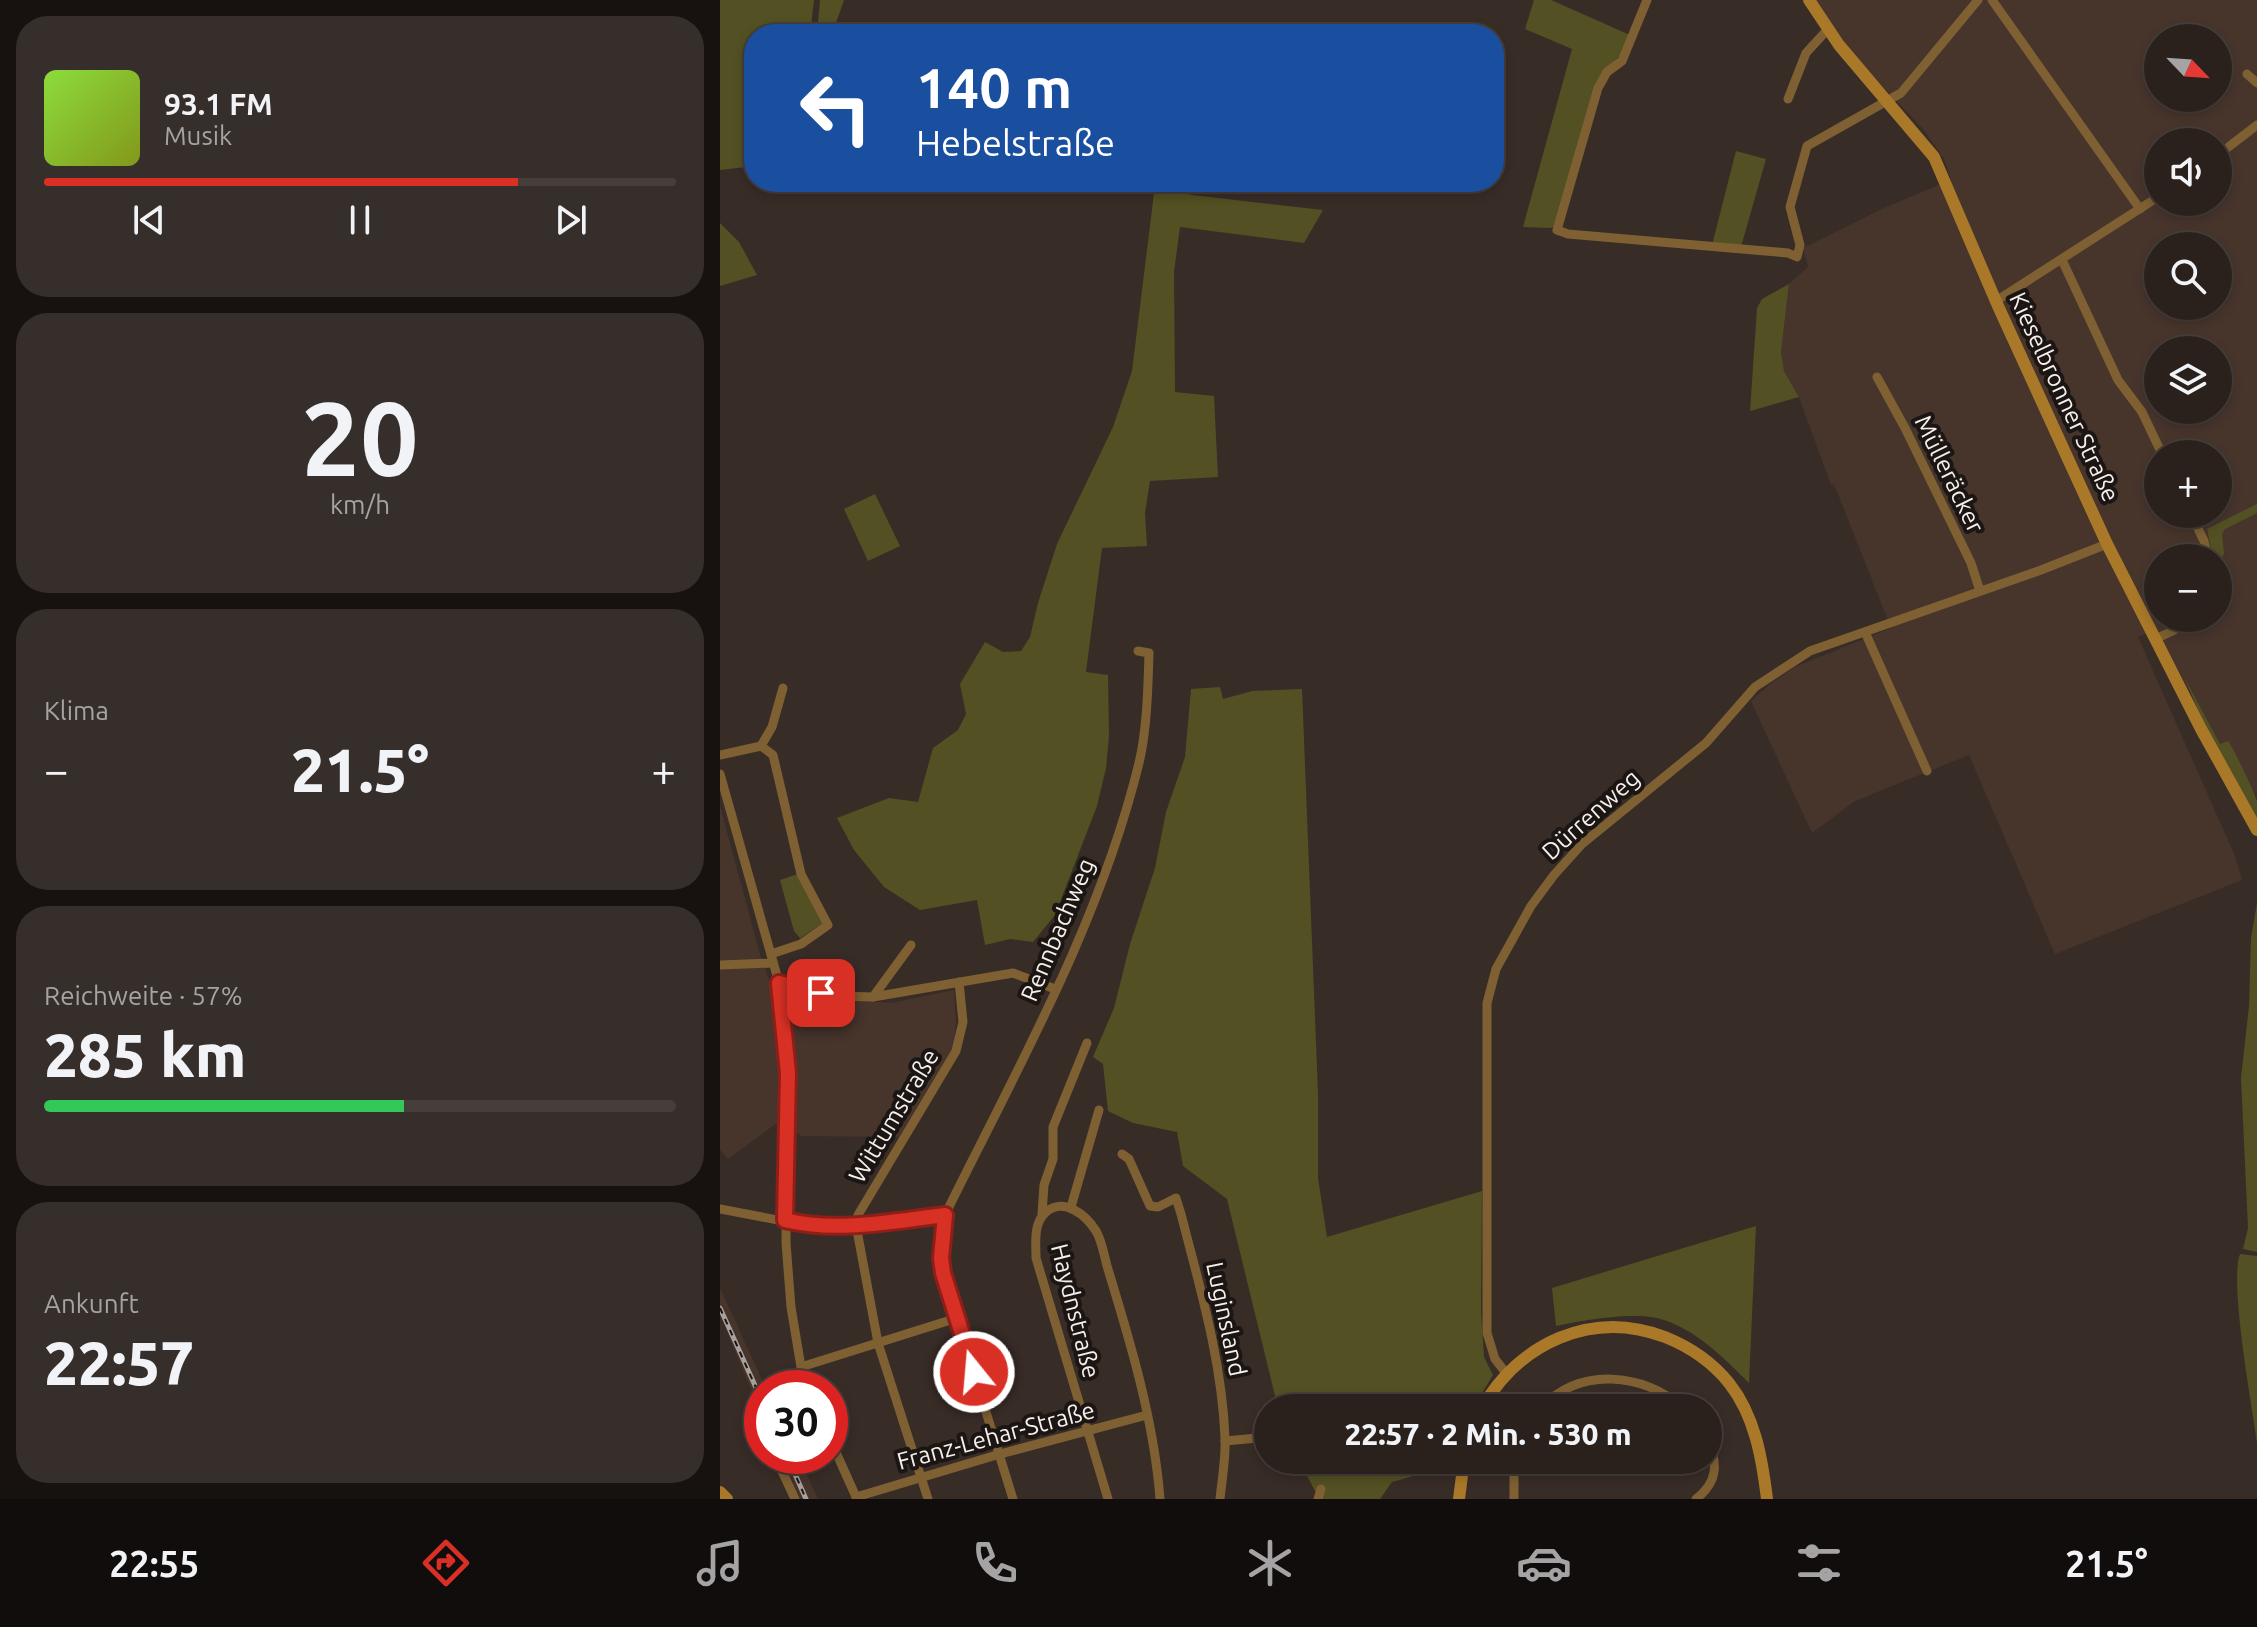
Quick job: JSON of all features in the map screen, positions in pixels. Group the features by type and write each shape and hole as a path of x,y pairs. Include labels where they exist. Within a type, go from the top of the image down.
{"street":[{"path":"1647,0 1622,61 1607,72 1598,88 1557,230 1568,234 1788,253 1797,257 1800,245 1790,207 1807,146 1901,93 1978,0"},
{"name":"Kieselbronner Straße","path":"1809,0 1828,29 1934,157 1946,178 1996,301 2107,544 2257,830"},
{"path":"1992,0 2140,209"},
{"path":"1788,99 1806,53 1828,29"},
{"path":"2247,74 2257,83"},
{"path":"2232,144 2257,125"},
{"path":"1996,301 2144,206"},
{"path":"2062,260 2118,380 2142,412 2155,440"},
{"name":"Mülleräcker","path":"1877,377 1971,563 1980,591"},
{"name":"Dürrenweg","path":"1506,1373 1495,1359 1487,1333 1487,1003 1496,969 1531,906 1582,844 1706,743 1743,699 1780,668 1810,651 2107,544"},
{"path":"1865,632 1927,771"},
{"path":"2155,639 2170,632"},
{"name":"Rennbachweg","path":"945,1215 1097,897 1140,760 1149,653 1138,651"},
{"path":"720,755 761,746 772,727 783,688"},
{"path":"720,965 772,958 801,944 828,925 801,874 773,755 761,746"},
{"path":"720,774 779,983 788,1073 785,1220 791,1307 802,1370"},
{"path":"873,997 911,945"},
{"path":"779,983 839,996 873,997 1013,973 1023,974 1055,989"},
{"name":"Wittumstraße","path":"856,1225 858,1215 956,1051 963,1022 959,982"},
{"path":"1042,1214 1044,1185 1053,1159 1053,1127 1087,1043"},
{"path":"1071,1207 1099,1110"},
{"name":"Luginsland","path":"1122,1154 1129,1159 1150,1206 1158,1207 1176,1198 1212,1339 1222,1396 1225,1441 1220,1499"},
{"name":"Haydnstraße","path":"1108,1499 1036,1258 1037,1225 1042,1214 1052,1207 1071,1207 1096,1230 1118,1298 1147,1415 1160,1499"},
{"path":"720,1209 804,1225 856,1225 945,1215 941,1258 943,1273 1013,1499"},
{"path":"856,1225 878,1343 928,1499"},
{"path":"801,1367 957,1318"},
{"path":"1492,1394 1506,1373 1540,1346 1565,1334 1613,1327 1652,1332 1680,1344 1717,1370 1741,1402 1757,1444 1767,1499"},
{"path":"1557,1394 1571,1385 1602,1378 1646,1384 1665,1394"},
{"name":"Franz-Lehar-Straße","path":"856,1498 1000,1454 1147,1415"},
{"path":"1225,1441 1254,1438"},
{"path":"783,1474 795,1499"},
{"path":"845,1474 856,1498"},
{"path":"1459,1499 1462,1474"},
{"path":"1512,1474 1514,1499"},
{"path":"1696,1499 1710,1486 1714,1474"},
{"path":"720,1492 727,1499"}],"shaded area":[{"path":"720,0 814,0 811,24 744,24 744,167 720,170"},
{"path":"820,0 844,0 836,24 818,24"},
{"path":"1534,0 1551,0 1630,35 1623,52 1607,70 1554,227 1550,228 1523,227 1572,49 1525,29"},
{"path":"1814,0 2257,0 2257,797 2224,743 2220,745 2157,632 2232,632 2232,544 2144,544 2144,632 2149,632 2138,637 2235,856 2242,880 2055,954 1969,755 1855,801 1812,833 1751,701 1795,667 1891,628 1834,484 1831,485 1799,397 1784,371 1781,352 1789,284 1808,267 1803,248 1886,207 1951,180 1944,159 1924,130 1866,69 1829,24"},
{"path":"1736,151 1766,159 1741,247 1712,245"},
{"path":"1154,192 1181,192 1323,210 1304,243 1180,227 1174,272 1175,392 1214,396 1218,477 1150,481 1145,513 1147,546 1102,548 1086,672 1108,675 1109,736 1106,768 1097,806 1055,915 1033,942 1010,939 985,945 977,900 920,910 884,887 854,850 837,818 889,798 918,802 933,748 958,730 966,714 960,684 985,642 1003,652 1021,651 1030,637 1057,544 1113,427 1132,371"},
{"path":"720,223 739,242 757,275 720,286"},
{"path":"1789,284 1781,352 1784,371 1799,397 1750,411 1757,308 1762,299"},
{"path":"875,494 900,546 868,561 844,509"},
{"path":"2257,504 2257,513 2232,526 2232,516"},
{"path":"2227,528 2222,534 2223,544 2210,544 2207,529"},
{"path":"2184,677 2220,744 2228,741 2239,760 2257,801 2257,821 2205,726"},
{"path":"1220,687 1223,699 1252,691 1302,689 1318,1093 1318,1178 1327,1237 1482,1191 1481,1311 1484,1357 1493,1375 1481,1394 1275,1394 1227,1199 1183,1166 1177,1132 1133,1123 1108,1111 1103,1064 1093,1057 1114,1008 1130,944 1155,868 1166,812 1185,757 1191,689"},
{"path":"720,806 770,982 814,997 891,1003 954,990 954,1045 899,1137 801,1136 781,1120 728,1159 720,1150"},
{"path":"798,874 823,923 800,938 794,931 780,880"},
{"path":"2257,903 2257,1252 2243,1249 2248,1228 2241,1078 2249,1006 2251,938"},
{"path":"1756,1226 1749,1383 1696,1336 1657,1318 1621,1316 1556,1326 1552,1288"},
{"path":"2240,1254 2257,1256 2257,1442 2239,1316 2237,1268"},
{"path":"720,1288 758,1370 744,1372 720,1314"},
{"path":"789,1474 806,1474 818,1499 801,1499"},
{"path":"1306,1474 1417,1474 1392,1482 1380,1499 1323,1499 1316,1493"}],"railway":[{"path":"720,1308 748,1370"},
{"path":"795,1474 806,1499"}],"route":[{"path":"821,993 779,983 788,1073 785,1220 804,1225 833,1226 945,1215 941,1258 943,1273 974,1372"}]}
